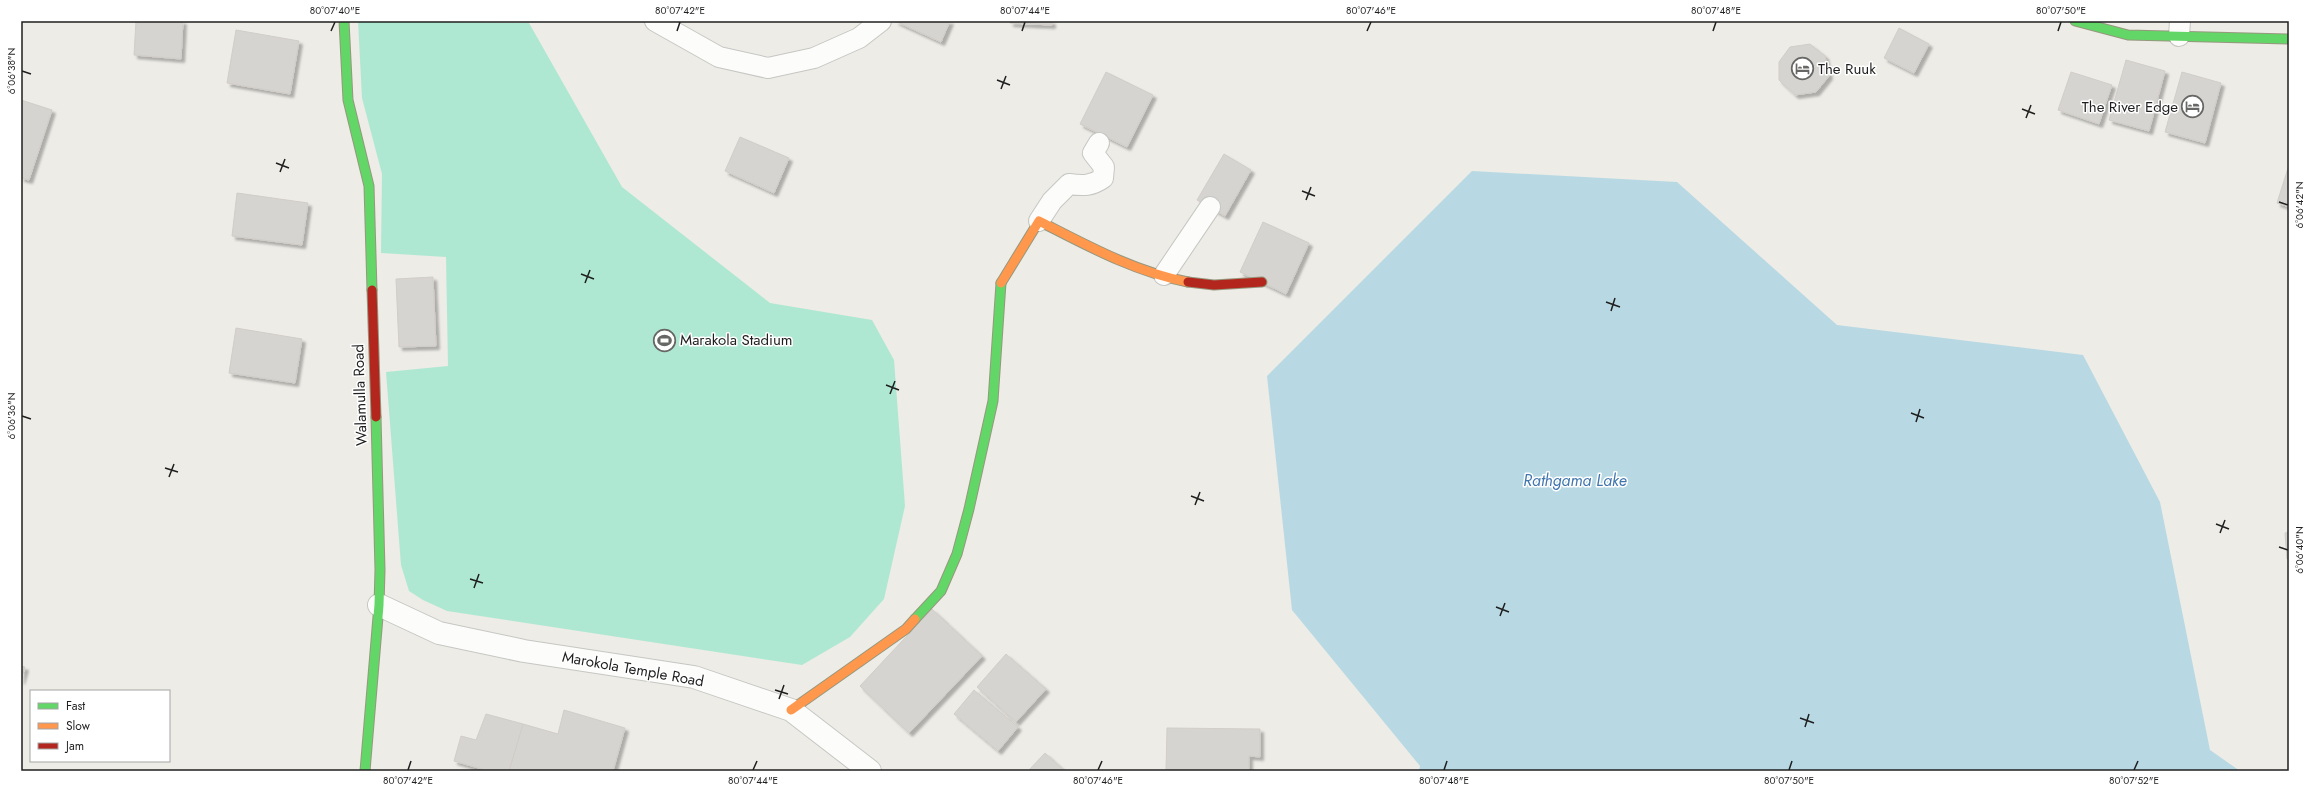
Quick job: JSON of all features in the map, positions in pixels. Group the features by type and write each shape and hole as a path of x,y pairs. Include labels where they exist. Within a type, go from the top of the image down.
{"street":[{"name":"Walamulla Road","path":"344,21 348,100 369,186 380,570 379,605 365,771"},
{"path":"2076,21 2128,35 2180,28 2289,39"},
{"path":"791,710 906,629 941,591 957,554 970,509 992,401 999,286 1039,221 1113,259 1164,275 1208,285 1262,282"},
{"name":"Marokola Temple Road","path":"379,605 439,633 524,651 694,677 791,710 870,771"}],"lane":[{"path":"655,21 719,57 768,68 814,58 859,38 881,21"},
{"path":"1039,221 1052,201 1069,184 1083,186 1095,184 1104,178 1104,168 1093,153 1099,143"},
{"path":"1164,275 1210,207"}],"green space":[{"name":"Marakola Stadium","path":"358,21 529,23 622,187 770,303 872,320 894,360 905,506 884,599 850,637 802,665 447,611 423,600 409,591 401,565 386,372 448,366 446,257 381,253 382,174 362,98"}],"water":[{"name":"Rathgama Lake","path":"1472,171 1677,182 1837,325 2083,355 2160,502 2210,750 2240,771 1419,771 1420,766 1292,610 1267,376"}],"building":[{"path":"136,21 183,21 181,59 134,55"},
{"path":"895,21 950,21 941,42"},
{"path":"1010,21 1052,21 1052,25 1010,23"},
{"path":"1899,28 1929,44 1914,73 1884,58"},
{"path":"236,30 299,41 290,94 227,83"},
{"name":"The Ruuk","path":"1810,44 1825,56 1829,76 1816,92 1795,95 1779,80 1779,62 1790,47"},
{"path":"2126,60 2165,71 2149,131 2109,120"},
{"path":"1106,72 1153,95 1127,147 1080,124"},
{"path":"2071,72 2112,85 2099,124 2058,110"},
{"name":"The River Edge","path":"2182,72 2221,83 2205,143 2165,132"},
{"path":"21,100 52,110 29,180 21,178"},
{"path":"740,137 789,158 774,193 725,171"},
{"path":"1224,154 1251,170 1225,216 1197,200"},
{"path":"2289,165 2289,207 2277,203"},
{"path":"237,193 308,203 302,245 232,236"},
{"path":"1263,222 1309,243 1286,294 1240,272"},
{"path":"433,277 436,346 399,347 396,279"},
{"path":"236,328 302,339 295,383 229,373"},
{"path":"2289,532 2289,559 2287,559 2285,533"},
{"path":"932,609 982,656 909,733 860,686"},
{"path":"1006,654 1046,689 1016,722 977,687"},
{"path":"21,666 25,667 21,681"},
{"path":"974,690 1018,727 998,751 954,714"},
{"path":"564,710 625,728 613,771 509,771 523,724 558,734"},
{"path":"486,714 523,724 509,771 489,771 454,761 461,736 476,740"},
{"path":"1167,728 1260,729 1260,757 1249,756 1249,771 1166,771"},
{"path":"1045,753 1065,771 1028,771"}],"traffic: fast":[{"path":"344,21 348,100 369,186 372,290"},
{"path":"2075,21 2128,35 2289,39"},
{"path":"915,619 941,591 957,554 969,509 993,401 1001,283"},
{"path":"365,771 379,605 380,570 376,417"}],"traffic: slow":[{"path":"1001,283 1039,221 1130,265 1149,272 1188,282"},
{"path":"791,710 906,629 915,619"}],"traffic: jam":[{"path":"1188,282 1214,285 1262,282"},
{"path":"372,290 376,417"}],"place":[{"name":"The Ruuk","path":"1803,69"},
{"name":"The River Edge","path":"2193,107"},
{"name":"Marakola Stadium","path":"665,340"}]}
